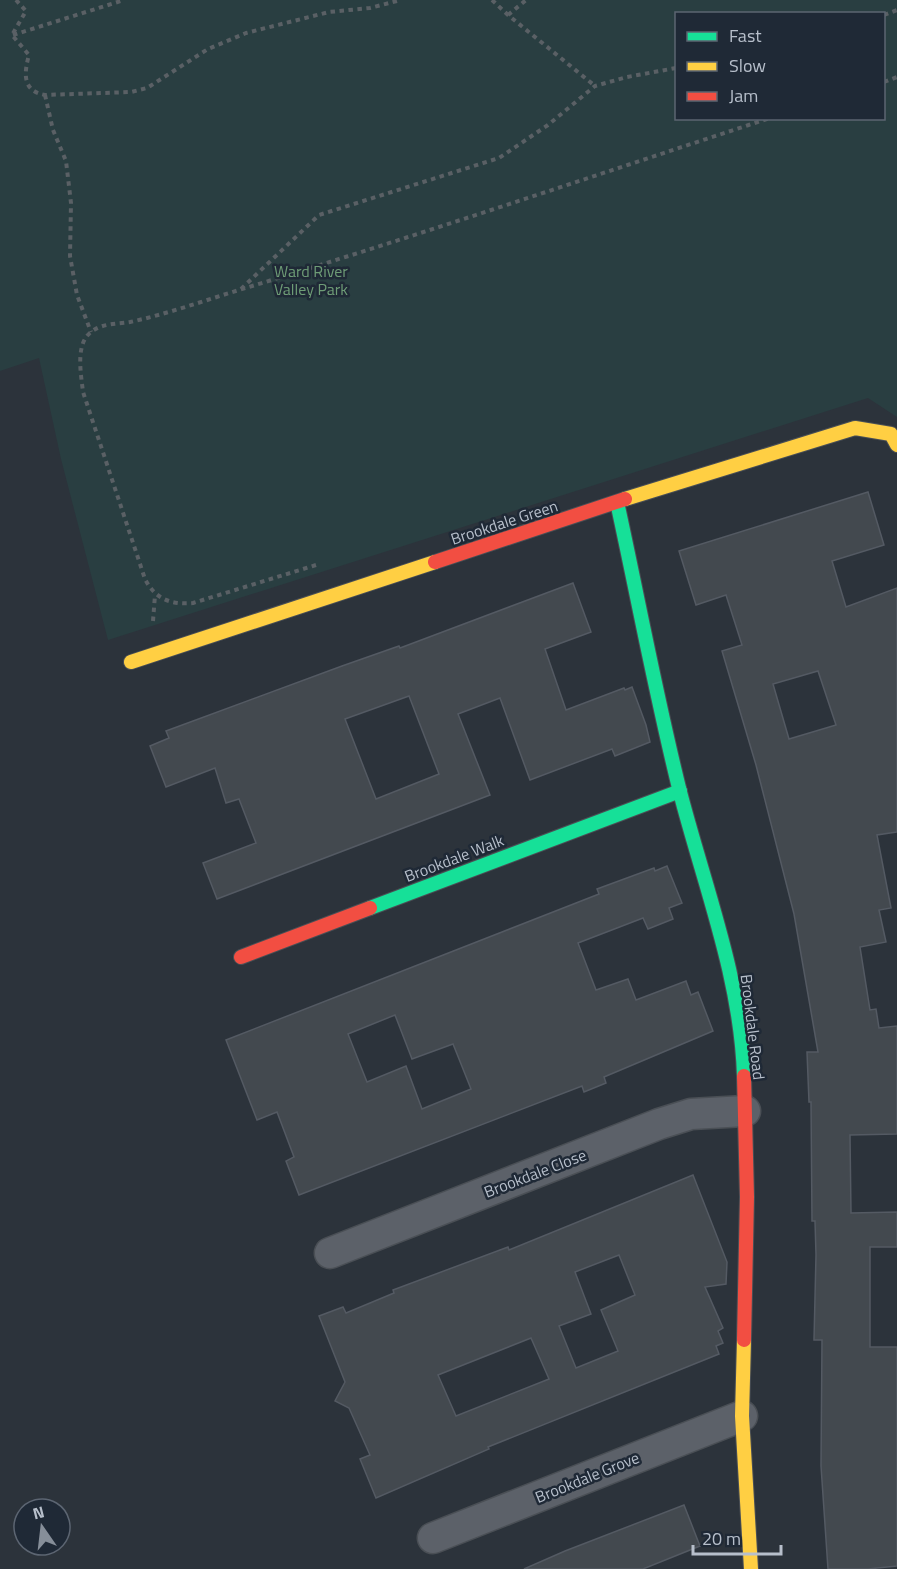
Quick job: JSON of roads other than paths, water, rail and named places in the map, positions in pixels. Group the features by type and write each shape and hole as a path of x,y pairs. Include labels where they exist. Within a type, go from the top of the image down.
{"street":[{"name":"Brookdale Green","path":"130,663 616,502 855,428 894,440"},
{"name":"Brookdale Road","path":"616,502 680,791 731,977 743,1056 747,1197 742,1416 752,1569"},
{"name":"Brookdale Walk","path":"241,957 680,791"},
{"name":"Brookdale Close","path":"330,1253 659,1124 691,1114 745,1111"},
{"name":"Brookdale Grove","path":"433,1538 742,1416"}],"park label":[{"name":"Ward River Valley Park","path":"311,280"}]}
